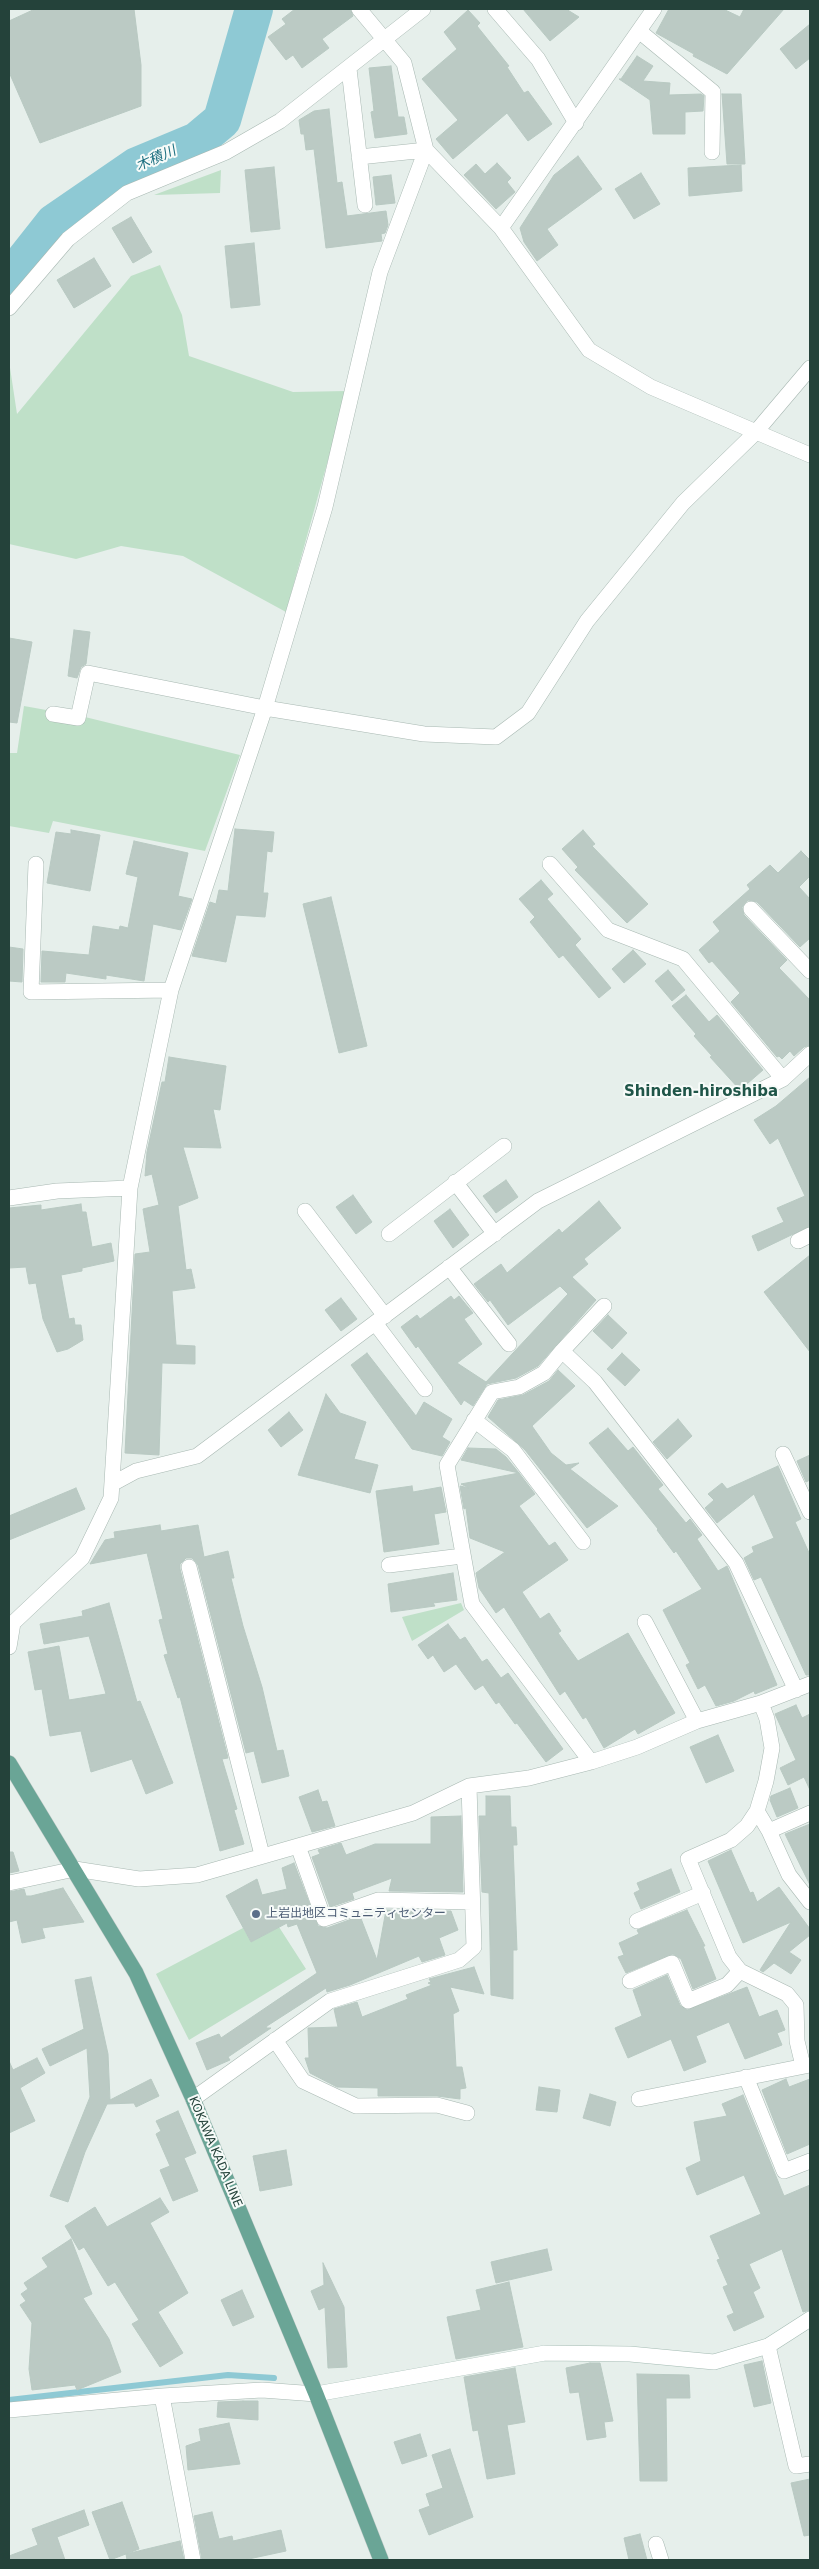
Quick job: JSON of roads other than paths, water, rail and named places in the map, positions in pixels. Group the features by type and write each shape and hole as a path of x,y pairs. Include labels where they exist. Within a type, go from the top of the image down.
{"main road":[{"name":"KOKAWA KADA LINE","path":"9,1763 136,1973 193,2099 316,2394 381,2560"}],"street":[{"path":"359,9 387,39 404,62 426,150 501,228 589,350 651,387 810,455"},
{"path":"9,308 68,239 127,193 226,152 280,121 349,69 423,9"},
{"path":"494,9 538,59 576,123"},
{"path":"501,228 654,9"},
{"path":"640,31 713,92 712,152"},
{"path":"349,69 365,205"},
{"path":"359,157 426,150"},
{"path":"9,1647 13,1623 82,1558 111,1498 130,1188 171,990 265,708 325,507 380,272 426,150"},
{"path":"53,714 78,718 88,673 265,708 424,734 496,737 528,713 587,621 683,503 756,433 810,368"},
{"path":"36,864 31,992 171,990"},
{"path":"550,864 608,930 683,959 783,1079"},
{"path":"751,909 810,970"},
{"path":"112,1484 136,1471 197,1456 538,1201 783,1079 810,1054"},
{"path":"389,1234 504,1146"},
{"path":"455,1182 495,1234"},
{"path":"9,1198 57,1191 130,1188"},
{"path":"306,1211 425,1389"},
{"path":"449,1267 509,1344"},
{"path":"591,1762 472,1604 447,1465 492,1392 519,1387 544,1373 604,1306"},
{"path":"9,1883 75,1870 139,1879 197,1875 413,1813 469,1786 529,1778 591,1762 637,1747 697,1721 761,1703 803,1687 736,1563 595,1382 562,1351"},
{"path":"474,1420 513,1450 583,1542"},
{"path":"783,1454 810,1512"},
{"path":"389,1565 462,1556"},
{"path":"189,1567 262,1855"},
{"path":"645,1622 697,1721"},
{"path":"639,2099 807,2066 797,2041 796,2005 787,1994 740,1971 729,1957 688,1859 731,1840 747,1826 757,1811 766,1781 772,1748 767,1720 761,1703"},
{"path":"193,2099 330,2001 459,1960 474,1947 469,1786"},
{"path":"757,1811 770,1831 789,1875 810,1902"},
{"path":"770,1831 810,1813"},
{"path":"298,1846 324,1919 378,1900 472,1902"},
{"path":"636,1921 702,1893"},
{"path":"630,1981 672,1963 688,2001 727,1985 740,1971"},
{"path":"275,2040 303,2081 356,2106 437,2106 467,2113"},
{"path":"746,2077 784,2171 810,2161"},
{"path":"9,2410 162,2396 262,2390 316,2394 544,2353 630,2354 714,2362 768,2346 810,2319"},
{"path":"768,2346 796,2466 810,2464"},
{"path":"162,2396 193,2560"},
{"path":"656,2544 660,2560"}],"waterway":[{"name":"木積川","path":"9,280 54,223 137,166 197,141 222,120 254,9"},
{"path":"9,2400 228,2375 274,2378"}],"place":[{"name":"上岩出地区コミュニティセンター","path":"256,1914"}],"district":[{"name":"Shinden-hiroshiba","path":"701,1092"}]}
